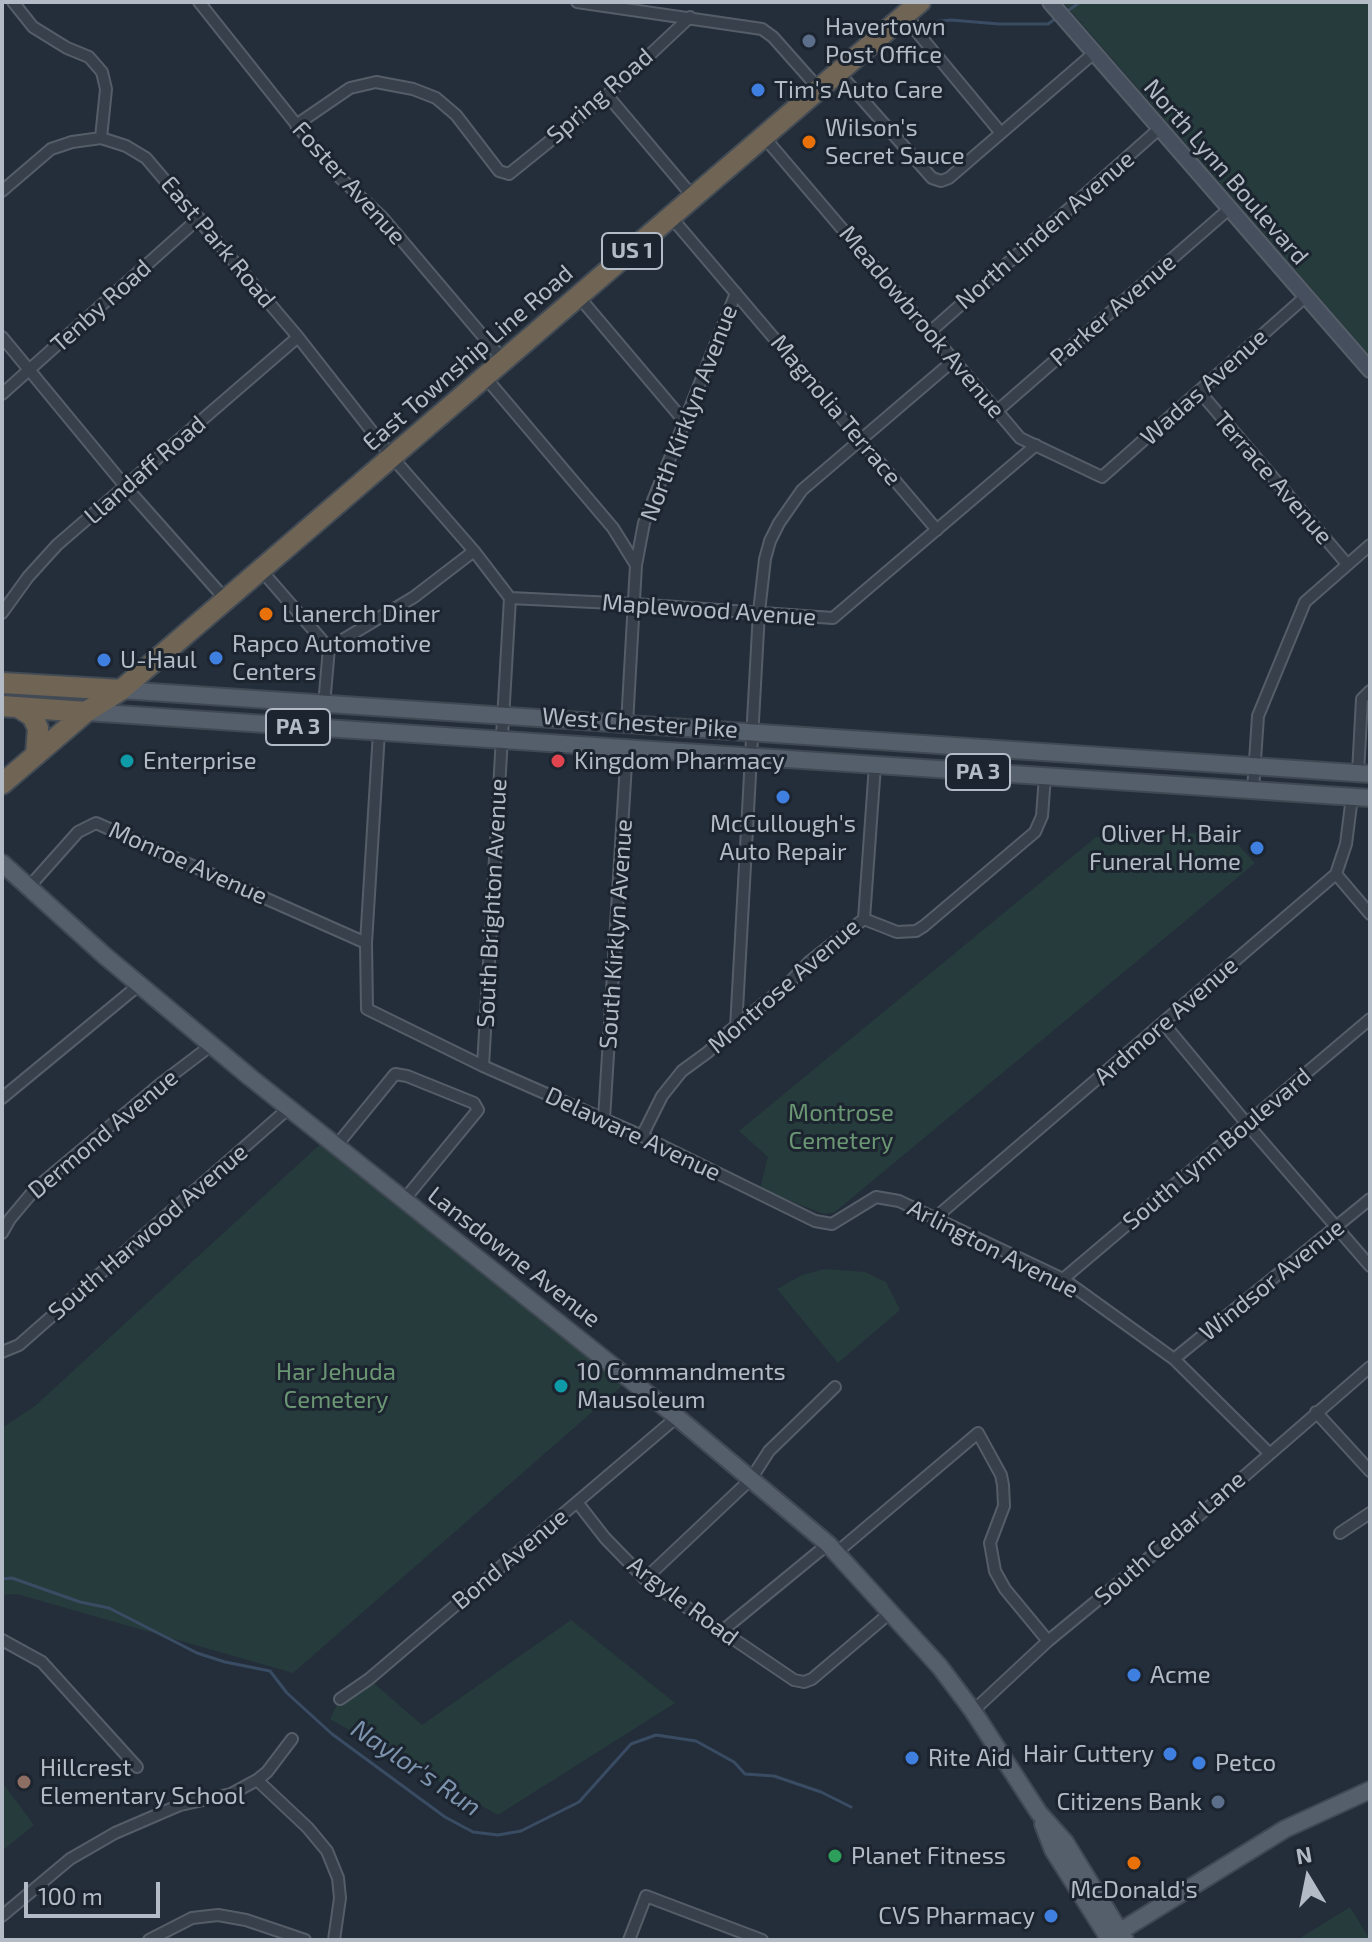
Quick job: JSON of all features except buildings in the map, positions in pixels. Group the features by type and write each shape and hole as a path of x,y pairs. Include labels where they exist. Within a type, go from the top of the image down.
{"highway":[{"name":"East Township Line Road","path":"121,690 820,90 910,6"},
{"name":"West Chester Pike","path":"2,683 121,690"},
{"name":"US 1","path":"2,784 86,712 121,690"},
{"name":"West Chester Pike","path":"10,706 86,712"},
{"path":"10,706 32,716 38,728 36,755"}],"main road":[{"name":"West Chester Pike","path":"121,690 1364,773"},
{"name":"West Chester Pike","path":"86,712 1370,798"},
{"name":"Lansdowne Avenue","path":"2,863 139,985 251,1078 677,1417 832,1548 940,1667 973,1711 1039,1813 1053,1850 1114,1938"},
{"path":"1114,1938 1285,1829 1370,1790"}],"street":[{"path":"2,191 51,149 101,138 106,89 102,72 89,57 67,48 33,27 13,2"},
{"name":"Foster Avenue","path":"199,2 335,173 382,217 504,361"},
{"path":"577,2 755,27 768,32 820,90"},
{"path":"910,6 917,32 1001,133"},
{"name":"North Lynn Boulevard","path":"1057,10 1370,370"},
{"name":"Spring Road","path":"296,125 350,88 376,82 413,89 436,98 446,106 499,171 509,174 607,95 690,17"},
{"path":"839,73 932,178 941,181 949,178 1094,53"},
{"path":"607,95 694,198"},
{"name":"North Linden Avenue","path":"930,332 1160,128"},
{"name":"Meadowbrook Avenue","path":"764,137 1020,438 1102,477"},
{"name":"East Park Road","path":"101,138 126,146 146,158 298,337 392,457 474,551 510,598"},
{"name":"Parker Avenue","path":"997,411 1229,209"},
{"name":"Magnolia Terrace","path":"671,217 937,530"},
{"name":"Tenby Road","path":"2,394 199,218"},
{"name":"North Kirklyn Avenue","path":"627,724 636,565 648,509 736,293"},
{"path":"579,297 684,421"},
{"name":"Wadas Avenue","path":"1102,477 1305,297"},
{"path":"2,337 125,486 226,600"},
{"name":"Llandaff Road","path":"2,613 28,577 57,545 298,337"},
{"path":"736,1028 759,612 765,559 779,523 802,490 954,360"},
{"path":"485,377 613,528 636,565"},
{"name":"Terrace Avenue","path":"1199,391 1347,564"},
{"name":"Maplewood Avenue","path":"510,598 833,618 1036,445"},
{"path":"1253,790 1258,716 1305,602 1370,545"},
{"path":"329,648 414,597 474,551"},
{"path":"261,570 329,648 322,728"},
{"name":"South Brighton Avenue","path":"483,1066 510,598"},
{"path":"1364,773 1362,699 1370,691"},
{"path":"366,943 379,732"},
{"name":"South Kirklyn Avenue","path":"604,1119 627,748"},
{"name":"Montrose Avenue","path":"642,1136 662,1096 682,1071 864,919 875,765"},
{"path":"864,919 897,932 916,931 924,926 1035,832 1042,816 1045,776"},
{"path":"1352,797 1346,844 1336,874 1370,914"},
{"name":"Monroe Avenue","path":"29,887 80,830 96,823 366,943"},
{"name":"Ardmore Avenue","path":"935,1218 1336,874"},
{"name":"Delaware Avenue","path":"366,943 367,1009 483,1066 642,1136 815,1221 832,1224 876,1197 899,1201"},
{"path":"2,1098 139,985"},
{"name":"South Lynn Boulevard","path":"1063,1279 1370,1019"},
{"path":"1164,1024 1370,1266"},
{"name":"Dermond Avenue","path":"2,1233 36,1188 213,1044"},
{"path":"337,1145 395,1074 474,1103 478,1110 404,1200"},
{"name":"South Harwood Avenue","path":"2,1352 19,1345 290,1107"},
{"name":"Windsor Avenue","path":"1174,1359 1370,1199"},
{"name":"Arlington Avenue","path":"899,1201 1063,1279 1174,1359 1269,1453"},
{"name":"South Cedar Lane","path":"973,1711 1048,1641 1173,1538 1370,1367"},
{"path":"645,1579 751,1479 769,1451 835,1387"},
{"path":"1316,1412 1370,1471"},
{"name":"Bond Avenue","path":"340,1699 369,1679 677,1417"},
{"path":"722,1631 978,1433 1001,1475 1003,1485 1004,1506 990,1543 995,1571 1005,1589 1048,1641"},
{"name":"Argyle Road","path":"577,1502 605,1538 645,1579 794,1680 804,1682 812,1679 891,1612"},
{"path":"1340,1533 1369,1515"},
{"path":"2,1640 42,1662 137,1767"},
{"path":"2,1916 70,1859 115,1833 168,1809 231,1794 257,1780 267,1772 292,1739"},
{"path":"257,1780 308,1828 327,1851 338,1878 340,1898 334,1940"},
{"path":"629,1940 646,1896 735,1936 762,1940"},
{"path":"149,1940 192,1918 218,1915 246,1920 305,1940"}],"green space":[{"path":"1063,2 1370,2 1370,356"},
{"name":"Montrose Cemetery","path":"1226,832 1255,863 835,1212 824,1214 760,1189 768,1157 739,1131 1096,837"},
{"name":"Har Jehuda Cemetery","path":"327,1138 630,1379 293,1673 17,1594 2,1595 2,1428 35,1406"},
{"path":"825,1269 865,1272 886,1282 900,1310 838,1363 777,1289 802,1275"},
{"path":"571,1620 675,1703 498,1815 330,1719 340,1699 369,1679 422,1725"},
{"path":"2,1782 34,1825 2,1851"},
{"path":"1350,1907 1370,1940 1297,1940"}],"waterway":[{"path":"1065,13 1080,2"},
{"path":"932,22 1048,24 1058,17"},
{"name":"Naylor's Run","path":"2,1579 12,1578 80,1602 109,1608 197,1653 270,1671 287,1693 332,1734 445,1817 473,1832 498,1835 521,1831 579,1802 631,1744 656,1735 696,1741 734,1762 745,1774 774,1776 821,1792 851,1807"}],"place":[{"name":"Havertown Post Office","path":"809,41"},
{"name":"Tim's Auto Care","path":"758,90"},
{"name":"Wilson's Secret Sauce","path":"809,142"},
{"name":"Llanerch Diner","path":"266,614"},
{"name":"Rapco Automotive Centers","path":"216,658"},
{"name":"U-Haul","path":"104,660"},
{"name":"Enterprise","path":"127,761"},
{"name":"Kingdom Pharmacy","path":"558,761"},
{"name":"McCullough's Auto Repair","path":"783,797"},
{"name":"Oliver H. Bair Funeral Home","path":"1257,848"},
{"name":"10 Commandments Mausoleum","path":"561,1386"},
{"name":"Acme","path":"1134,1675"},
{"name":"Hair Cuttery","path":"1170,1754"},
{"name":"Rite Aid","path":"912,1758"},
{"name":"Petco","path":"1199,1763"},
{"name":"Hillcrest Elementary School","path":"24,1782"},
{"name":"Citizens Bank","path":"1218,1802"},
{"name":"Planet Fitness","path":"835,1856"},
{"name":"McDonald's","path":"1134,1863"},
{"name":"CVS Pharmacy","path":"1051,1916"}]}
